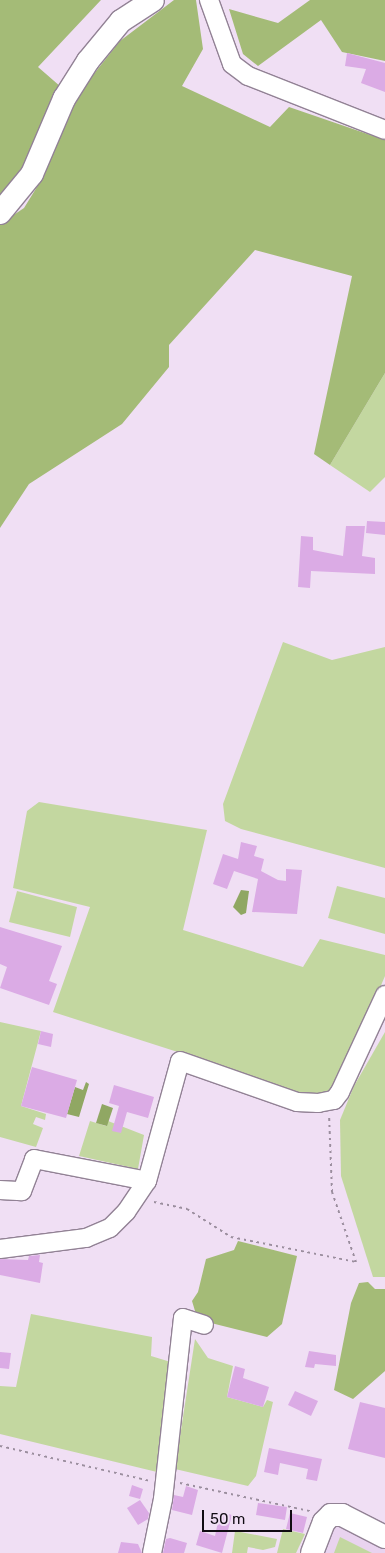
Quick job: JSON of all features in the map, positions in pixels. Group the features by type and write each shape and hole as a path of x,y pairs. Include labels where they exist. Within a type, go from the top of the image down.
{"main road":[{"path":"0,213 32,174 64,99 88,61 115,27 153,0"},
{"path":"312,1553 324,1522 331,1515 342,1514 385,1537"}],"street":[{"path":"209,0 232,64 248,76 385,130"},
{"path":"0,1249 86,1238 110,1228 126,1212 147,1182 180,1061 297,1102 318,1104 334,1100 340,1092 385,995"},
{"path":"0,1203 15,1198 22,1191 34,1160 147,1182"},
{"path":"0,1190 22,1191"},
{"path":"152,1553 163,1498 183,1318 204,1325"}],"path":[{"path":"154,1202 187,1209 231,1237 356,1262 332,1192 331,1116 327,1112"}],"shaded area":[{"path":"0,0 101,0 38,67 61,87 25,173 0,204"},
{"path":"174,0 196,0 203,49 182,86 270,127 289,107 385,140 385,373 330,465 314,454 352,276 255,250 169,345 169,367 122,424 29,484 0,528 0,224 24,208 45,174 70,104 120,41"},
{"path":"310,0 385,0 385,61 342,52 321,20 258,66 243,54 229,9 278,23"},
{"path":"385,373 385,477 370,492 330,465"},
{"path":"283,642 332,660 385,647 385,868 241,829 225,821 223,804"},
{"path":"39,802 207,830 183,930 303,967 320,939 385,955 385,976 343,1074 332,1092 310,1096 273,1087 212,1063 53,1012 90,907 13,888 27,811"},
{"path":"337,886 385,898 385,934 328,918"},
{"path":"241,890 249,891 246,913 241,915 233,907"},
{"path":"17,891 77,907 70,937 9,922"},
{"path":"0,1022 41,1031 21,1106 46,1114 45,1120 36,1117 33,1124 43,1128 36,1147 0,1137"},
{"path":"385,1032 385,1277 373,1277 341,1176 340,1120 354,1086"},
{"path":"86,1082 89,1084 79,1117 67,1114 75,1087 83,1090"},
{"path":"102,1104 113,1108 107,1126 96,1123"},
{"path":"90,1121 106,1126 108,1121 144,1135 138,1169 79,1156"},
{"path":"238,1241 297,1256 282,1324 267,1337 203,1321 195,1311 192,1301 198,1292 206,1259 234,1250"},
{"path":"368,1282 375,1289 385,1289 385,1371 353,1399 334,1390 351,1303 359,1283"},
{"path":"31,1314 152,1337 151,1356 174,1363 157,1472 0,1434 0,1386 16,1387"},
{"path":"195,1339 208,1358 233,1366 227,1397 263,1407 267,1400 273,1402 256,1476 248,1486 175,1469"},
{"path":"341,1525 385,1547 385,1553 325,1553 334,1529"},
{"path":"283,1529 305,1534 296,1553 277,1553"},
{"path":"235,1531 277,1539 275,1547 263,1550 248,1547 247,1553 232,1553"},
{"path":"340,1537 372,1553 334,1553"}],"building":[{"path":"347,53 385,63 385,92 361,83 366,69 345,66"},
{"path":"367,521 385,522 385,535 366,533"},
{"path":"346,526 365,526 362,556 375,558 375,574 311,571 310,588 298,587 301,536 313,537 313,550 343,556"},
{"path":"241,842 257,846 254,856 264,859 261,871 278,880 286,881 286,869 302,870 297,914 252,912 258,879 234,871 227,889 213,884 223,854 238,859"},
{"path":"0,927 62,946 49,981 57,984 49,1005 0,988 7,967 0,964"},
{"path":"41,1031 53,1034 51,1047 38,1044"},
{"path":"32,1067 77,1080 66,1118 21,1106"},
{"path":"114,1085 154,1097 148,1118 127,1112 121,1133 112,1131 119,1106 109,1103"},
{"path":"40,1255 39,1262 43,1263 40,1283 0,1275 0,1259 28,1260 29,1256"},
{"path":"309,1351 336,1355 336,1366 315,1364 314,1368 305,1367"},
{"path":"0,1352 11,1353 9,1369 0,1368"},
{"path":"235,1366 245,1369 243,1378 269,1387 263,1407 227,1397"},
{"path":"295,1391 318,1401 311,1416 288,1405"},
{"path":"360,1402 385,1408 385,1458 348,1449"},
{"path":"269,1448 322,1459 317,1481 306,1479 308,1469 280,1463 278,1475 264,1472"},
{"path":"132,1485 143,1489 140,1499 129,1496"},
{"path":"186,1486 198,1490 192,1515 172,1510 174,1495 183,1497"},
{"path":"140,1500 149,1513 148,1519 138,1525 127,1508"},
{"path":"258,1503 287,1507 285,1520 256,1515"},
{"path":"220,1512 232,1515 222,1553 196,1545 200,1531 215,1536"},
{"path":"290,1513 307,1517 303,1533 286,1529"},
{"path":"170,1538 187,1543 184,1553 163,1553 166,1539"},
{"path":"121,1542 138,1544 142,1553 118,1553"}]}
